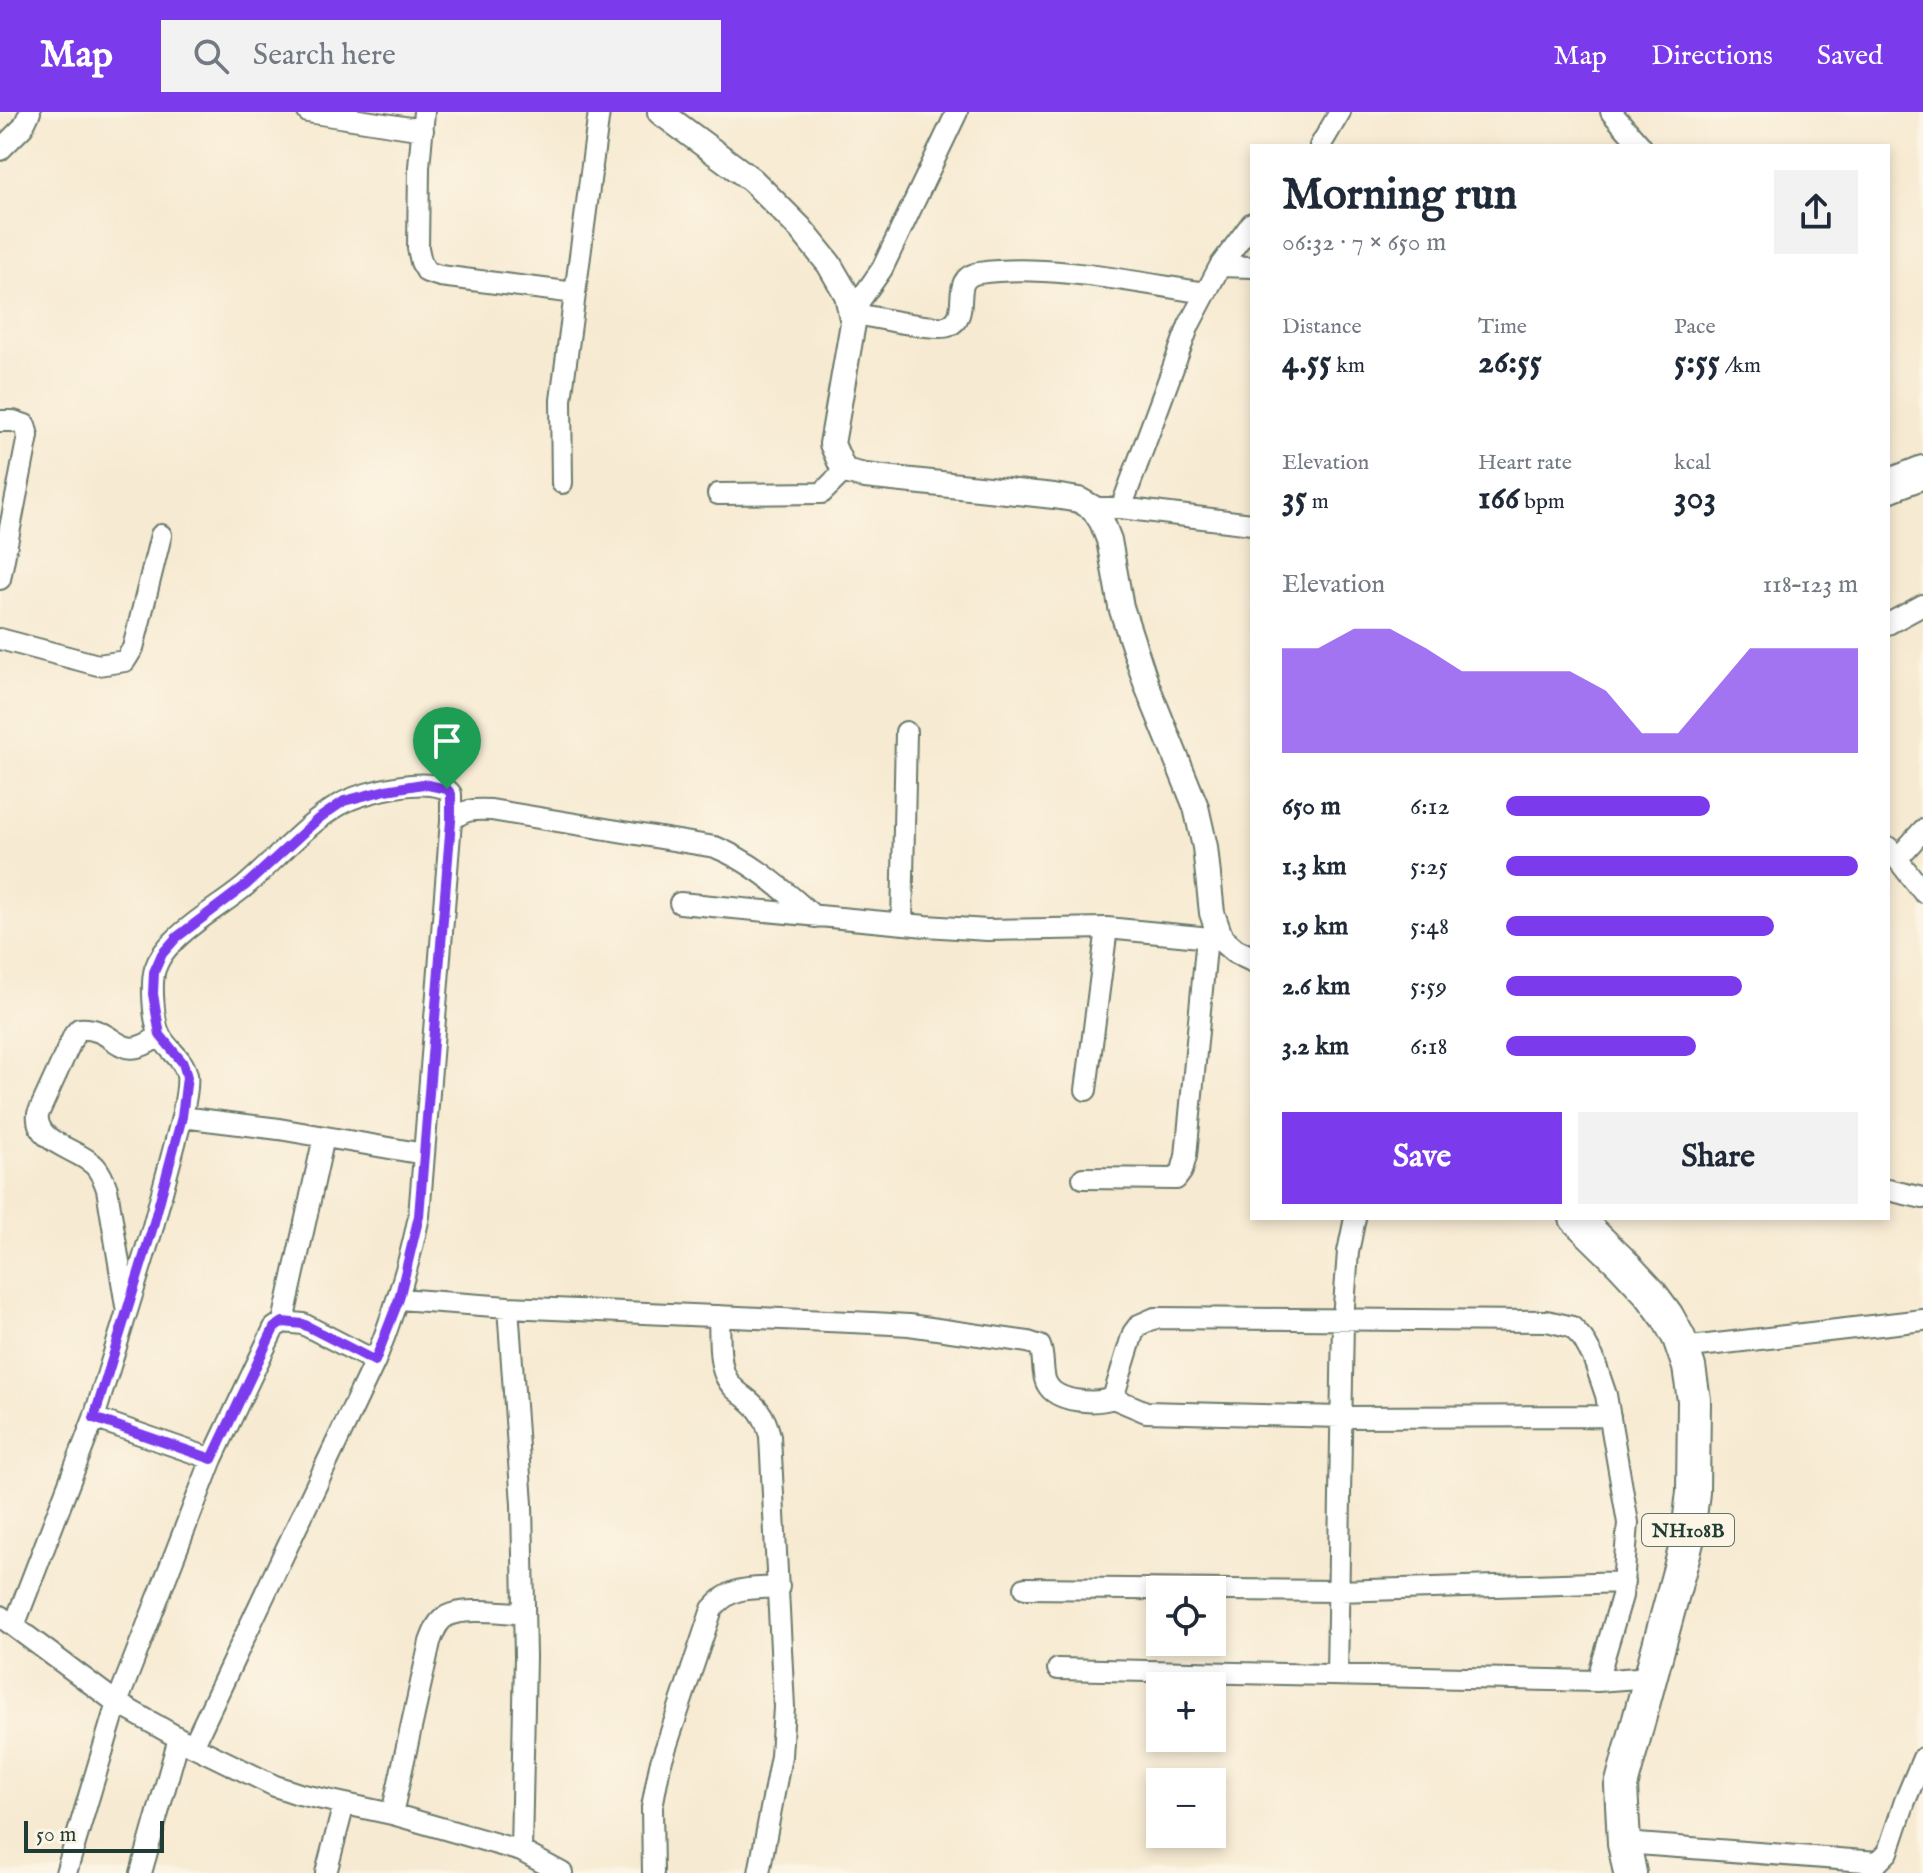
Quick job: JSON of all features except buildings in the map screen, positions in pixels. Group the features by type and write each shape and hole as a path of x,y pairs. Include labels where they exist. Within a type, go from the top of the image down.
{"highway":[{"path":"1890,485 1923,472"},
{"name":"NH108B","path":"1578,1220 1650,1293 1667,1316 1689,1367 1694,1400 1693,1492 1680,1570 1621,1786 1627,1858"}],"street":[{"path":"0,150 23,127 30,112"},
{"path":"308,112 423,121 418,248 427,272 575,293"},
{"path":"562,483 561,400 599,112"},
{"path":"660,112 752,180 800,228 829,264 847,295 853,323 832,444 844,471"},
{"path":"851,313 882,269 957,112"},
{"path":"1321,144 1340,112"},
{"path":"1611,112 1639,144"},
{"path":"1121,508 1189,325 1220,266 1250,226"},
{"path":"1220,266 1250,267"},
{"path":"851,313 947,326 955,320 961,308 963,282 968,276 980,273 1039,272 1206,293"},
{"path":"0,421 25,425 28,436 0,579"},
{"path":"718,494 822,493 844,471"},
{"path":"844,471 865,476 1054,496 1079,500 1093,508 1121,508 1250,524"},
{"path":"1083,1178 1176,1179 1182,1171 1214,938 1205,847 1196,807 1147,686 1121,607 1109,540 1093,508"},
{"path":"0,639 98,665 125,661 133,648 161,535"},
{"path":"1890,623 1923,605"},
{"path":"902,924 906,732"},
{"path":"141,1873 186,1742 375,1361 399,1299 419,1216 451,821 451,794 447,789 423,784 344,801 318,819 246,885 177,937 162,954 154,972 153,994 160,1035 183,1063 187,1077 182,1117 94,1418 7,1621 117,1703 186,1742 275,1786 392,1814 521,1851 562,1873"},
{"path":"451,821 461,812 491,810 715,847 757,867 815,917"},
{"path":"1923,830 1893,853 1923,892"},
{"path":"680,903 987,930 1107,928 1214,938 1250,958"},
{"path":"1086,1090 1107,928"},
{"path":"127,1312 107,1189 102,1176 94,1164 45,1135 39,1128 38,1114 79,1029 93,1030 138,1049 160,1035"},
{"path":"182,1117 424,1154"},
{"path":"283,1322 324,1137"},
{"path":"1890,1190 1923,1198"},
{"path":"1337,1675 1343,1319 1348,1252 1355,1220"},
{"path":"399,1299 508,1307 909,1325 1028,1342 1040,1346 1045,1361 1045,1382 1053,1392 1063,1397 1100,1402 1113,1398 1146,1412 1341,1417 1610,1416"},
{"path":"508,1307 522,1504 521,1851"},
{"path":"719,1316 722,1368 726,1379 760,1408 770,1436 784,1707 781,1756 759,1873"},
{"path":"1113,1398 1133,1333 1139,1325 1155,1318 1547,1321 1572,1327 1593,1357 1606,1395 1628,1523 1624,1582 1597,1681"},
{"path":"1682,1348 1923,1320"},
{"path":"66,1873 117,1703 212,1459 274,1328 283,1322 303,1324 375,1361"},
{"path":"94,1418 212,1459"},
{"path":"1025,1588 1338,1591 1624,1582"},
{"path":"653,1873 652,1807 660,1765 712,1609 723,1596 738,1590 779,1587"},
{"path":"392,1814 430,1642 437,1625 445,1616 461,1612 524,1613"},
{"path":"1058,1669 1597,1681 1650,1677"},
{"path":"1627,1858 1878,1862 1888,1852 1923,1758"},
{"path":"326,1873 344,1804"}],"route":[{"path":"423,784 447,789 451,794 451,821 419,1216 399,1299 375,1361 303,1324 283,1322 274,1328 212,1459 94,1418 152,1230 182,1117 187,1077 183,1063 160,1035 153,994 154,972 162,954 177,937 218,908 318,819 344,801 423,784"}]}
